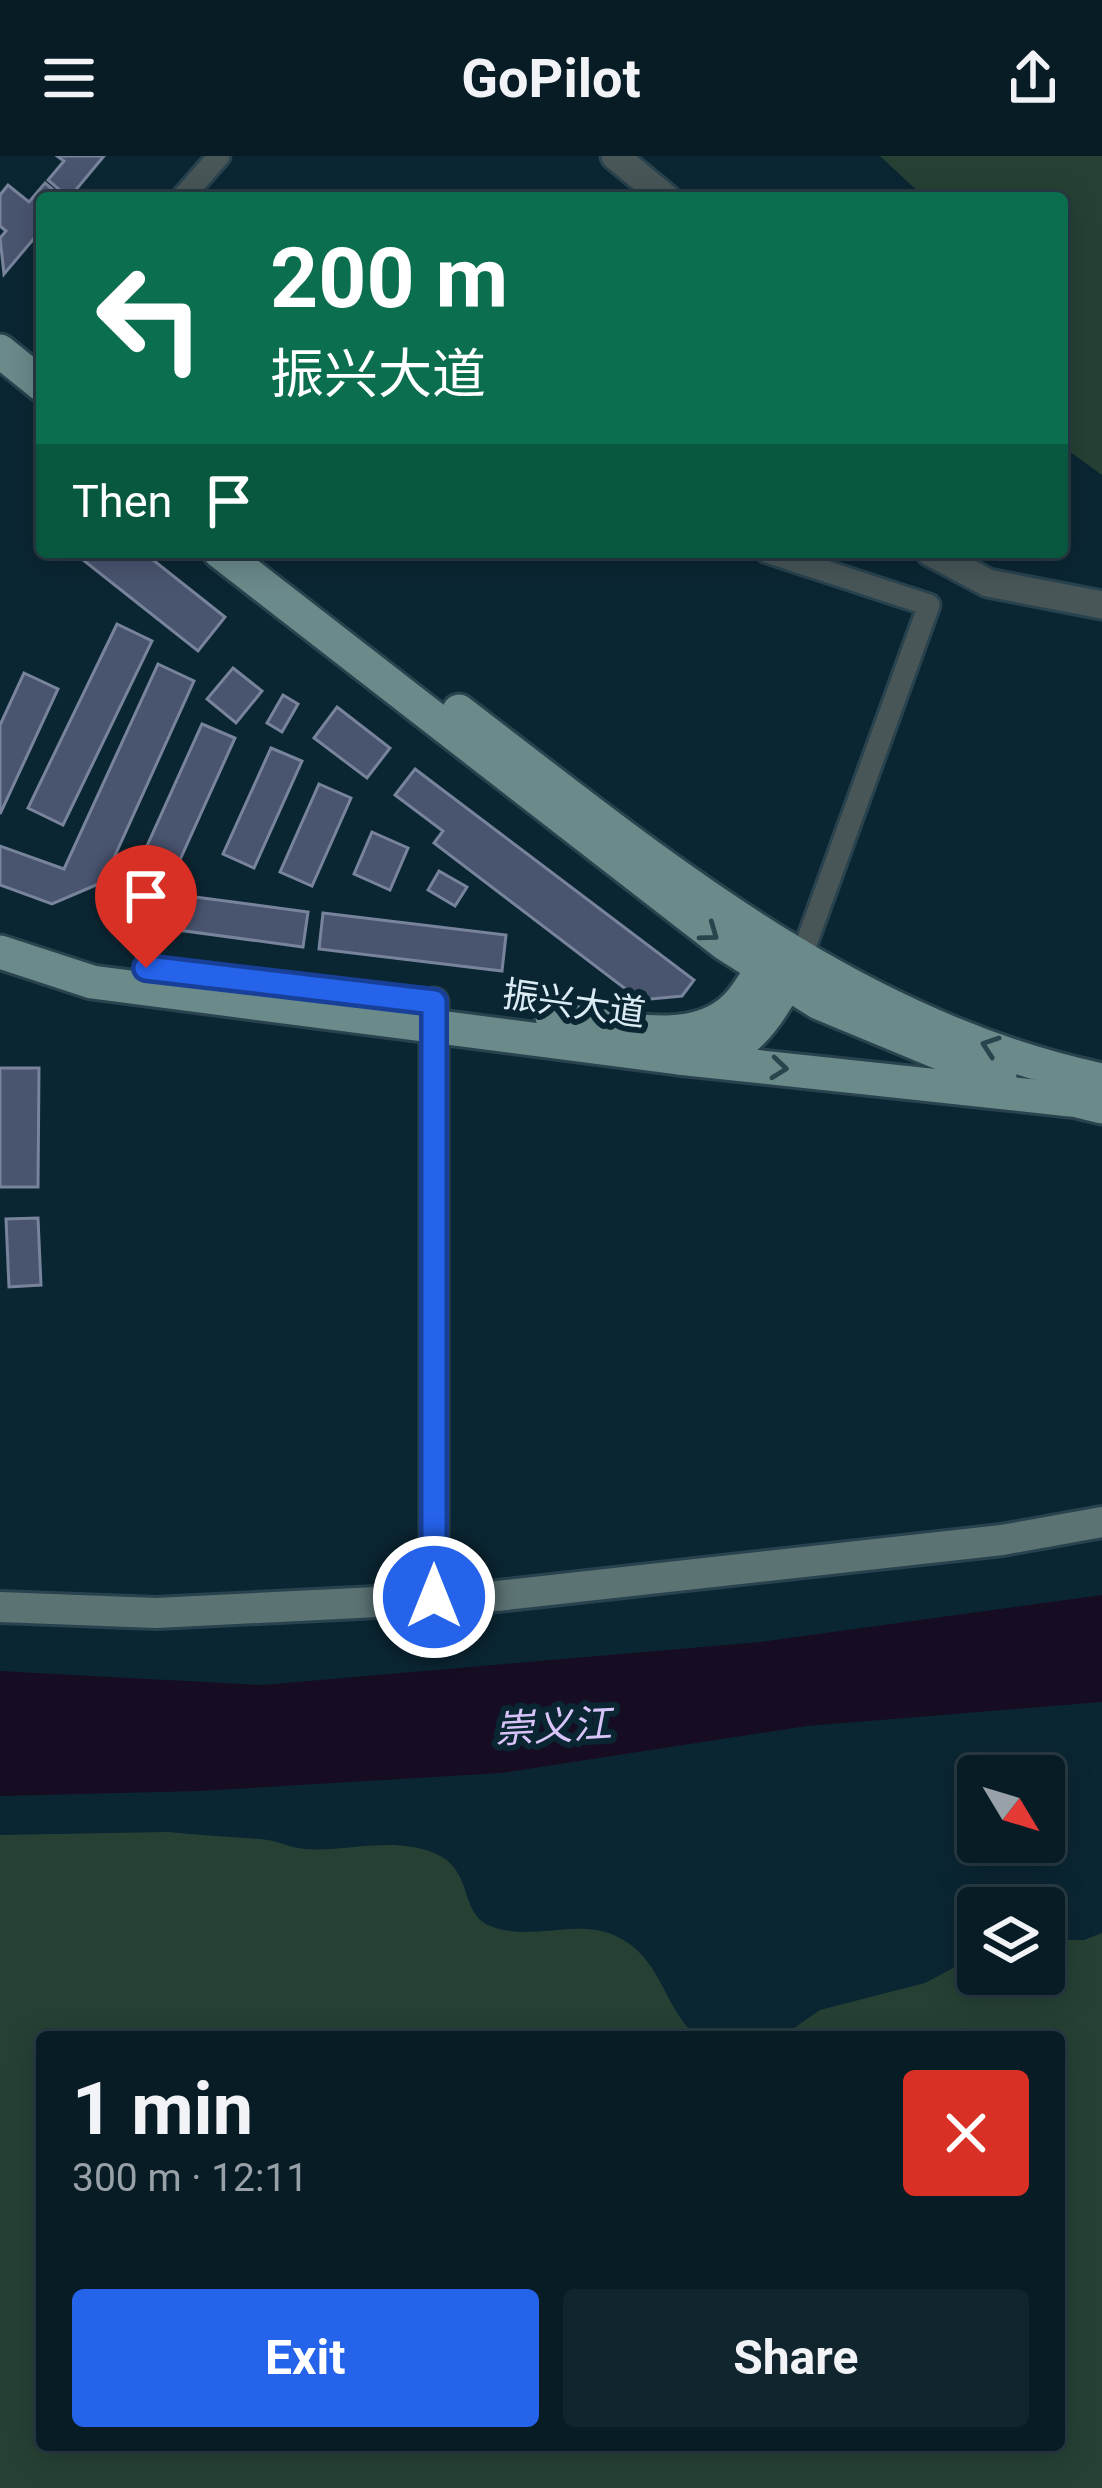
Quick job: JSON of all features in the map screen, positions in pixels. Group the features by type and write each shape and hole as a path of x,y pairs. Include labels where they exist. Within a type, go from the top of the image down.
{"main road":[{"path":"0,351 28,374"},
{"path":"228,558 677,909 970,1069 1086,1103"},
{"path":"263,558 782,963 978,1043 1102,1080"},
{"name":"振兴大道","path":"0,932 94,962 1086,1103"},
{"name":"振兴大道","path":"0,952 92,982 433,1012"},
{"path":"673,1045 728,1014 782,963"},
{"path":"0,1607 155,1613 497,1596 1002,1540 1102,1522"}],"street":[{"path":"187,192 219,156"},
{"path":"616,156 659,192"},
{"path":"782,963 929,605 785,558"},
{"path":"941,558 988,583 1102,605"},
{"path":"433,1012 434,1597"}],"green space":[{"path":"880,156 1102,156 1102,475 1068,450 1068,192 919,192"},
{"path":"168,1832 266,1840 305,1849 418,1848 434,1853 456,1870 475,1913 493,1927 525,1932 589,1929 620,1938 646,1959 692,2031 36,2031 36,2451 1065,2451 1065,2031 790,2031 820,2010 925,1983 957,1966 957,1995 1065,1995 1065,1940 1102,1933 1102,2488 0,2488 0,1835"}],"water":[{"name":"崇义江","path":"1102,1595 1102,1702 807,1726 501,1773 200,1791 0,1796 0,1671 262,1685 760,1642"}],"building":[{"path":"57,156 104,156 74,192 62,192 48,180 64,161"},
{"path":"8,185 29,202 36,194 36,236 4,274 0,238 6,231 0,226 0,195"},
{"path":"81,558 151,558 225,617 198,651"},
{"path":"117,624 152,641 63,825 28,808"},
{"path":"158,664 194,681 103,882 52,904 0,885 0,846 64,869"},
{"path":"233,668 262,691 236,723 207,699"},
{"path":"24,673 58,689 0,814 0,725"},
{"path":"283,695 298,704 282,732 267,723"},
{"path":"337,707 390,748 367,778 314,738"},
{"path":"202,724 235,738 165,893 308,912 303,947 141,925 123,899"},
{"path":"271,748 302,761 254,868 223,854"},
{"path":"415,769 694,980 682,996 640,1000 434,843 443,831 395,795"},
{"path":"319,784 351,798 312,886 280,872"},
{"path":"372,832 408,848 390,890 354,874"},
{"path":"439,871 467,887 455,906 428,890"},
{"path":"323,913 506,935 502,971 319,949"},
{"path":"0,1068 39,1068 38,1187 0,1187"},
{"path":"38,1218 41,1285 9,1287 6,1219"}],"route":[{"path":"146,968 434,1002 434,1597"}]}
